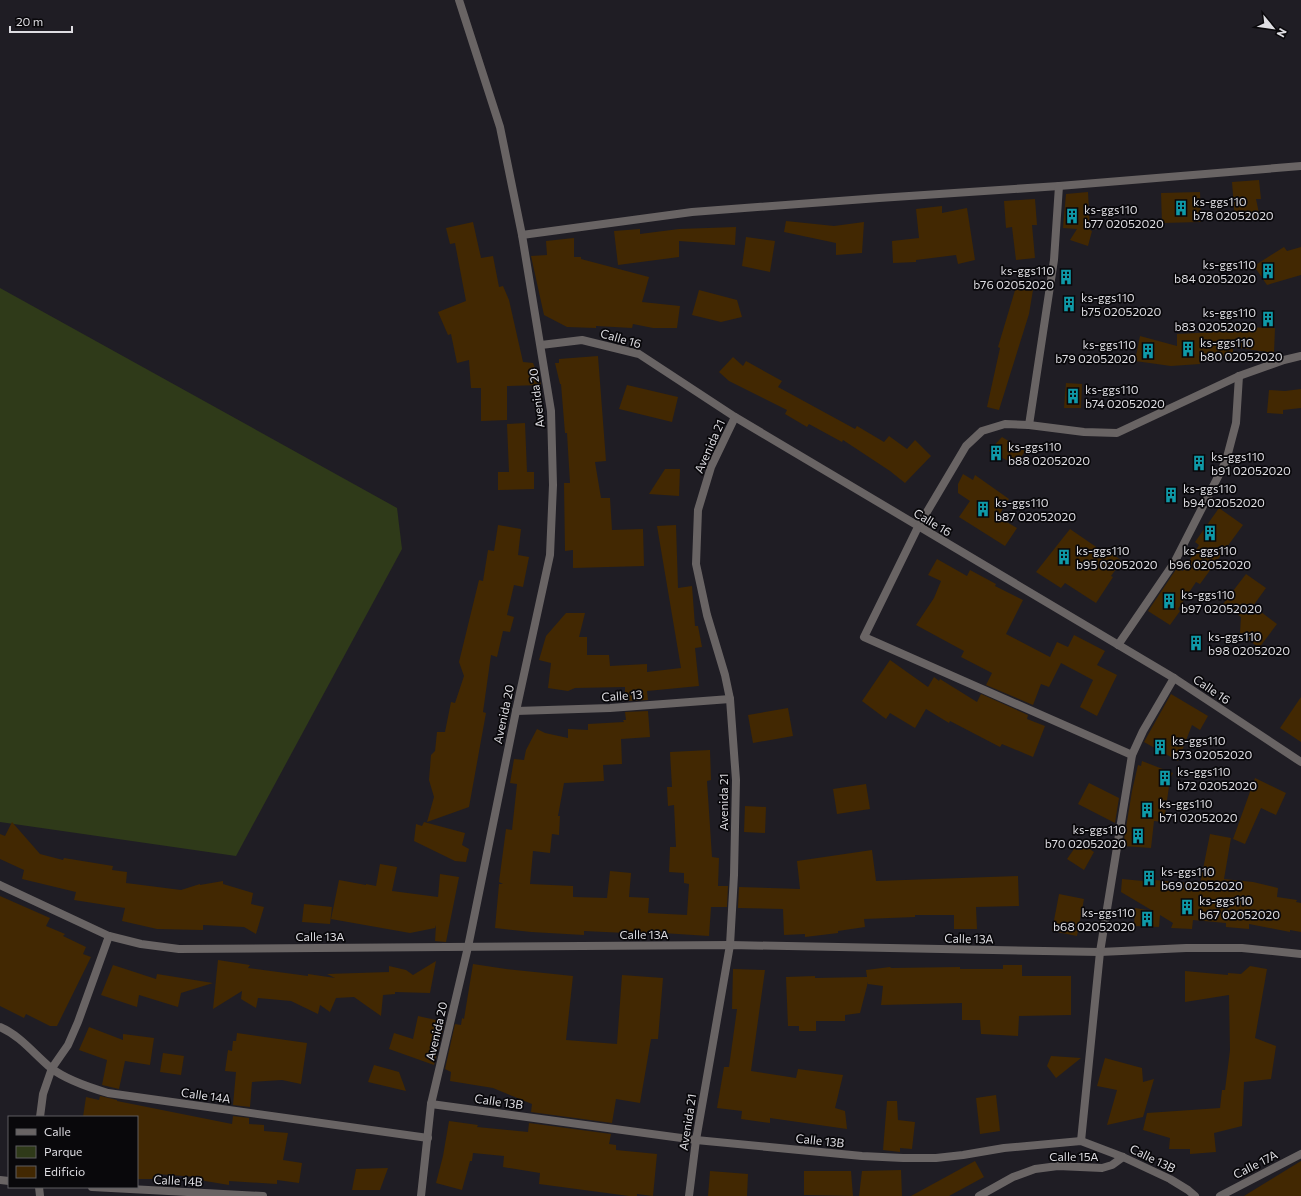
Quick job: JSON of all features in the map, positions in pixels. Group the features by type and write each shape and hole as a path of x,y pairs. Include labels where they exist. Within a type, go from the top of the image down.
{"street":[{"name":"Avenida 20","path":"421,1196 431,1104 468,947 516,711 550,555 553,485 551,411 522,235 500,127 459,0"},
{"path":"522,235 692,212 1059,186 1301,166"},
{"path":"1029,425 1054,260 1059,186"},
{"name":"Calle 16","path":"541,345 582,340 639,354 735,417 1174,678 1301,762"},
{"path":"1132,755 864,636 918,526 966,446 982,431 1006,424 1029,425 1084,432 1117,433 1239,376 1254,372 1284,360 1301,356"},
{"path":"1118,645 1174,562 1226,461 1236,423 1239,376"},
{"name":"Avenida 21","path":"689,1196 696,1140 730,945 734,875 736,780 730,698 725,675 707,615 696,564 698,510 711,467 735,417"},
{"path":"1082,1141 1100,952 1132,755 1143,731 1174,678"},
{"name":"Calle 13","path":"516,711 610,708 730,698"},
{"name":"Calle 13A","path":"0,885 109,936 141,944 179,949 730,945 1100,952 1186,948 1242,948 1301,954"},
{"path":"40,1116 43,1094 52,1068 68,1045 78,1022 109,936"},
{"name":"Calle 14A","path":"0,1028 7,1030 27,1044 52,1068 91,1088 108,1093 428,1138"},
{"name":"Calle 13B","path":"431,1104 696,1140 862,1156 936,1158 1004,1148 1082,1141 1124,1157 1170,1179 1188,1190 1194,1196"},
{"name":"Calle 17A","path":"1220,1196 1301,1154"},
{"name":"Calle 15A","path":"979,1196 1013,1177 1035,1169 1058,1166 1102,1168 1112,1166 1124,1157"},
{"name":"Calle 14B","path":"111,1188 263,1196"}],"green space":[{"path":"0,288 397,508 402,549 236,856 0,822"}],"building":[{"path":"1259,180 1261,199 1256,199 1260,218 1235,221 1232,182"},
{"path":"1088,192 1090,230 1092,231 1088,246 1070,240 1077,229 1063,228 1066,194"},
{"name":"ks-ggs110 b78 02052020","path":"1200,192 1201,222 1162,223 1161,193"},
{"path":"1035,199 1037,225 1032,225 1035,258 1016,260 1012,227 1006,228 1004,201"},
{"path":"942,206 942,213 967,208 975,260 958,264 956,255 916,260 916,262 893,263 892,241 919,238 916,209"},
{"path":"786,221 834,226 864,222 862,253 836,255 836,243 784,232"},
{"path":"473,222 481,258 493,256 499,287 503,286 509,300 523,362 533,363 541,385 507,386 507,420 481,421 481,388 471,388 469,360 457,363 451,334 448,335 438,312 466,301 455,243 450,244 446,228"},
{"path":"736,227 735,245 679,241 679,257 618,265 614,231 640,229 640,234 679,229"},
{"path":"746,237 775,241 770,272 742,266"},
{"path":"574,238 574,257 581,257 581,259 649,277 642,302 680,306 677,328 653,328 633,324 632,328 596,326 596,328 567,327 544,315 531,256 547,255 546,241"},
{"path":"1284,247 1287,251 1301,247 1301,275 1267,285 1254,266"},
{"path":"1016,287 1033,290 1029,314 999,410 987,407 1000,348 998,347"},
{"path":"699,290 737,300 742,317 721,322 692,315"},
{"path":"1217,326 1275,328 1274,353 1233,347 1233,357 1199,356 1200,364 1171,366 1135,361 1140,336 1177,346 1177,334 1217,332"},
{"path":"598,356 606,461 595,462 601,498 610,498 612,530 643,529 644,566 573,568 573,550 565,551 564,483 570,483 567,433 565,433 561,384 555,363 559,363 559,359"},
{"path":"733,357 743,366 746,361 782,381 778,387 855,429 857,426 884,442 889,436 907,449 915,440 931,456 905,483 890,471 843,440 842,442 809,424 807,427 785,414 787,410 729,381 719,372"},
{"name":"ks-ggs110 b74 02052020","path":"1066,383 1082,384 1081,408 1064,408"},
{"path":"627,385 678,397 672,422 619,409"},
{"path":"1301,389 1301,408 1283,410 1283,414 1267,413 1269,390 1285,391"},
{"path":"525,423 527,472 534,472 534,489 498,490 498,472 509,472 507,424"},
{"path":"1002,437 1025,451 1016,465 989,451"},
{"path":"665,469 680,469 679,496 649,494"},
{"name":"ks-ggs110 b87 02052020","path":"963,474 973,480 975,475 1009,499 998,517 1017,528 1005,546 959,517 970,501 958,493 958,484"},
{"path":"1219,508 1243,525 1200,584 1196,582 1178,609 1180,611 1170,625 1148,611 1177,568 1183,571 1199,545 1195,542"},
{"path":"498,525 521,529 518,555 529,557 523,587 514,585 507,615 514,617 510,632 503,631 497,657 491,655 483,712 486,713 469,807 427,822 434,797 429,780 431,755 435,751 437,732 445,732 451,702 455,703 464,676 459,662 479,580 483,581 488,550 494,551"},
{"path":"676,525 678,588 692,586 695,626 698,626 702,647 695,648 699,686 647,691 648,700 625,701 625,687 575,688 568,691 548,688 551,663 539,660 546,636 566,613 585,613 579,637 587,637 587,655 609,655 610,666 647,664 647,672 681,668 657,526"},
{"path":"1070,529 1102,551 1104,548 1122,561 1111,576 1113,577 1096,603 1065,583 1061,588 1036,572"},
{"path":"937,559 967,576 970,570 996,584 995,586 1023,600 1006,634 1050,657 1057,642 1068,647 1074,635 1105,651 1097,665 1117,675 1097,716 1080,707 1093,680 1061,663 1049,687 1041,684 1033,705 986,685 992,673 961,657 964,651 916,625 934,598 941,581 928,575"},
{"path":"1246,574 1266,588 1253,606 1277,624 1259,648 1240,633 1241,617 1223,604"},
{"path":"890,660 928,687 934,677 939,681 940,679 977,702 981,694 1028,715 1027,719 1045,726 1033,757 1002,744 1000,747 950,721 949,723 926,709 915,728 890,713 886,719 862,701"},
{"path":"1171,694 1208,716 1200,730 1192,725 1178,761 1144,742"},
{"path":"1301,697 1301,742 1280,728"},
{"path":"788,708 793,736 753,743 748,715"},
{"path":"648,711 650,737 621,739 622,764 603,765 604,781 564,783 558,816 560,816 559,835 552,834 550,853 533,851 530,884 573,886 573,897 607,898 610,871 631,873 629,897 649,898 648,913 687,915 689,884 684,883 684,873 669,872 670,847 676,847 674,805 668,806 667,787 672,787 670,752 710,750 711,780 707,781 712,857 719,858 718,886 728,886 727,907 711,907 709,936 647,932 647,934 584,931 584,935 495,928 499,884 503,884 499,882 506,829 512,830 517,784 510,783 514,759 524,760 526,750 537,729 545,733 568,738 568,729 588,730 588,724 624,722 623,720 626,720 625,712"},
{"path":"1142,761 1173,773 1170,779 1164,822 1154,821 1151,848 1123,846 1132,791 1138,765 1141,766"},
{"path":"1255,778 1286,793 1276,815 1261,808 1245,844 1233,839"},
{"path":"1089,783 1119,798 1115,823 1078,804"},
{"path":"866,784 870,809 837,814 833,789"},
{"path":"745,806 766,807 765,833 744,832"},
{"path":"12,822 40,854 63,860 64,858 113,866 112,870 127,872 126,883 181,890 200,884 223,881 223,884 253,893 251,904 264,907 256,934 244,927 203,925 203,930 157,929 122,921 125,908 74,900 76,892 22,879 24,870 0,859 0,834 5,836"},
{"path":"424,822 465,833 462,845 469,849 466,862 455,861 414,841 416,824 422,826"},
{"path":"1210,834 1231,838 1224,879 1253,882 1278,888 1277,897 1297,900 1296,902 1301,903 1301,932 1290,930 1290,932 1249,924 1249,929 1226,927 1226,923 1193,920 1192,929 1171,928 1173,923 1160,915 1159,927 1134,926 1135,908 1153,911 1121,892 1122,879 1143,881 1143,879 1200,884"},
{"path":"1079,842 1094,852 1084,870 1067,859"},
{"path":"872,850 876,881 1018,876 1019,906 976,907 977,929 954,929 954,915 915,915 915,917 864,919 865,927 838,931 838,933 805,937 805,934 784,935 783,909 738,908 739,887 800,889 797,861"},
{"path":"380,864 397,867 392,891 438,897 440,874 459,877 446,942 435,941 436,925 435,928 410,933 331,919 339,880 376,886"},
{"path":"1059,894 1084,899 1077,936 1052,931"},
{"path":"0,896 50,918 46,926 65,934 63,936 86,947 83,954 91,957 57,1026 50,1026 26,1014 24,1018 0,1006"},
{"path":"304,904 332,907 330,924 302,922"},
{"path":"218,960 250,965 248,968 335,978 327,974 389,972 389,966 406,970 413,975 436,961 430,993 395,992 395,994 383,995 381,1016 354,997 336,998 330,1012 320,1005 318,1014 291,1001 258,998 256,1008 241,999 242,991 213,1009"},
{"path":"473,964 573,976 566,1040 617,1044 622,975 663,978 658,1039 651,1039 640,1103 616,1099 612,1123 531,1112 532,1104 493,1088 450,1081 451,1072 445,1069 455,1024 461,1025 462,1018 464,1019"},
{"path":"113,965 156,979 157,974 213,983 181,993 178,1007 139,995 137,1007 101,995"},
{"path":"1003,965 1022,965 1022,976 1071,976 1071,1015 1019,1016 1018,1036 981,1034 980,1020 962,1020 962,1003 881,1005 883,986 868,984 868,982 860,1013 845,1015 845,1021 816,1021 816,1031 799,1031 799,1026 788,1026 786,977 867,977 866,970 890,967 960,967 960,969 1003,969"},
{"path":"1250,966 1267,969 1255,1038 1276,1046 1271,1079 1244,1082 1242,1126 1214,1133 1216,1152 1190,1154 1190,1149 1169,1149 1170,1138 1143,1130 1147,1113 1220,1108 1222,1090 1225,1090 1230,1050 1229,995 1185,1002 1185,971 1228,975 1228,973 1241,974"},
{"path":"733,969 765,970 751,1071 796,1078 798,1069 843,1075 835,1108 845,1111 847,1129 770,1118 770,1123 741,1119 742,1111 717,1108 724,1067 729,1067 737,1009 732,1009"},
{"path":"418,1016 445,1022 434,1065 389,1049 394,1033 413,1039"},
{"path":"89,1027 123,1040 123,1034 154,1038 150,1065 125,1061 119,1089 102,1085 107,1060 79,1050"},
{"path":"237,1033 307,1043 301,1084 282,1080 252,1082 250,1107 233,1105 236,1072 225,1071 228,1050 232,1051 233,1041 236,1041"},
{"path":"163,1053 184,1056 181,1075 160,1072"},
{"path":"1051,1056 1081,1058 1056,1078 1047,1066"},
{"path":"1105,1058 1142,1068 1143,1082 1154,1079 1143,1117 1107,1125 1117,1090 1097,1086"},
{"path":"374,1065 399,1072 406,1091 368,1082"},
{"path":"996,1095 1000,1131 980,1134 976,1098"},
{"path":"100,1096 117,1101 232,1124 233,1116 249,1118 249,1124 264,1125 264,1131 288,1133 283,1160 302,1163 299,1183 277,1180 277,1184 229,1181 229,1185 205,1181 197,1177 157,1174 157,1179 138,1179 138,1116 83,1116 86,1097 99,1100"},
{"path":"887,1101 897,1101 898,1120 915,1122 912,1149 900,1148 900,1152 883,1150"},
{"path":"449,1121 478,1125 477,1127 528,1132 529,1123 611,1134 609,1144 616,1145 616,1150 657,1154 653,1196 637,1194 637,1196 629,1196 539,1184 540,1173 503,1167 504,1156 473,1153 472,1161 470,1161 462,1190 436,1183 443,1156"},
{"path":"975,1161 984,1177 949,1196 911,1196"},
{"path":"1301,1161 1301,1196 1244,1196"},
{"path":"388,1168 380,1190 352,1190 356,1169"},
{"path":"901,1170 902,1196 859,1196 862,1171"},
{"path":"710,1171 748,1174 747,1196 708,1196"},
{"path":"804,1171 851,1171 853,1196 804,1195"}],"place":[{"name":"ks-ggs110 b78 02052020","path":"1181,208"},
{"name":"ks-ggs110 b77 02052020","path":"1072,216"},
{"name":"ks-ggs110 b84 02052020","path":"1268,271"},
{"name":"ks-ggs110 b76 02052020","path":"1066,277"},
{"name":"ks-ggs110 b75 02052020","path":"1069,304"},
{"name":"ks-ggs110 b83 02052020","path":"1268,319"},
{"name":"ks-ggs110 b80 02052020","path":"1188,349"},
{"name":"ks-ggs110 b79 02052020","path":"1148,351"},
{"name":"ks-ggs110 b74 02052020","path":"1073,396"},
{"name":"ks-ggs110 b88 02052020","path":"996,453"},
{"name":"ks-ggs110 b91 02052020","path":"1199,463"},
{"name":"ks-ggs110 b94 02052020","path":"1171,495"},
{"name":"ks-ggs110 b87 02052020","path":"983,509"},
{"name":"ks-ggs110 b96 02052020","path":"1210,533"},
{"name":"ks-ggs110 b95 02052020","path":"1064,557"},
{"name":"ks-ggs110 b97 02052020","path":"1169,601"},
{"name":"ks-ggs110 b98 02052020","path":"1196,643"},
{"name":"ks-ggs110 b73 02052020","path":"1160,747"},
{"name":"ks-ggs110 b72 02052020","path":"1165,778"},
{"name":"ks-ggs110 b71 02052020","path":"1147,810"},
{"name":"ks-ggs110 b70 02052020","path":"1138,836"},
{"name":"ks-ggs110 b69 02052020","path":"1149,878"},
{"name":"ks-ggs110 b67 02052020","path":"1187,907"},
{"name":"ks-ggs110 b68 02052020","path":"1147,919"}]}
